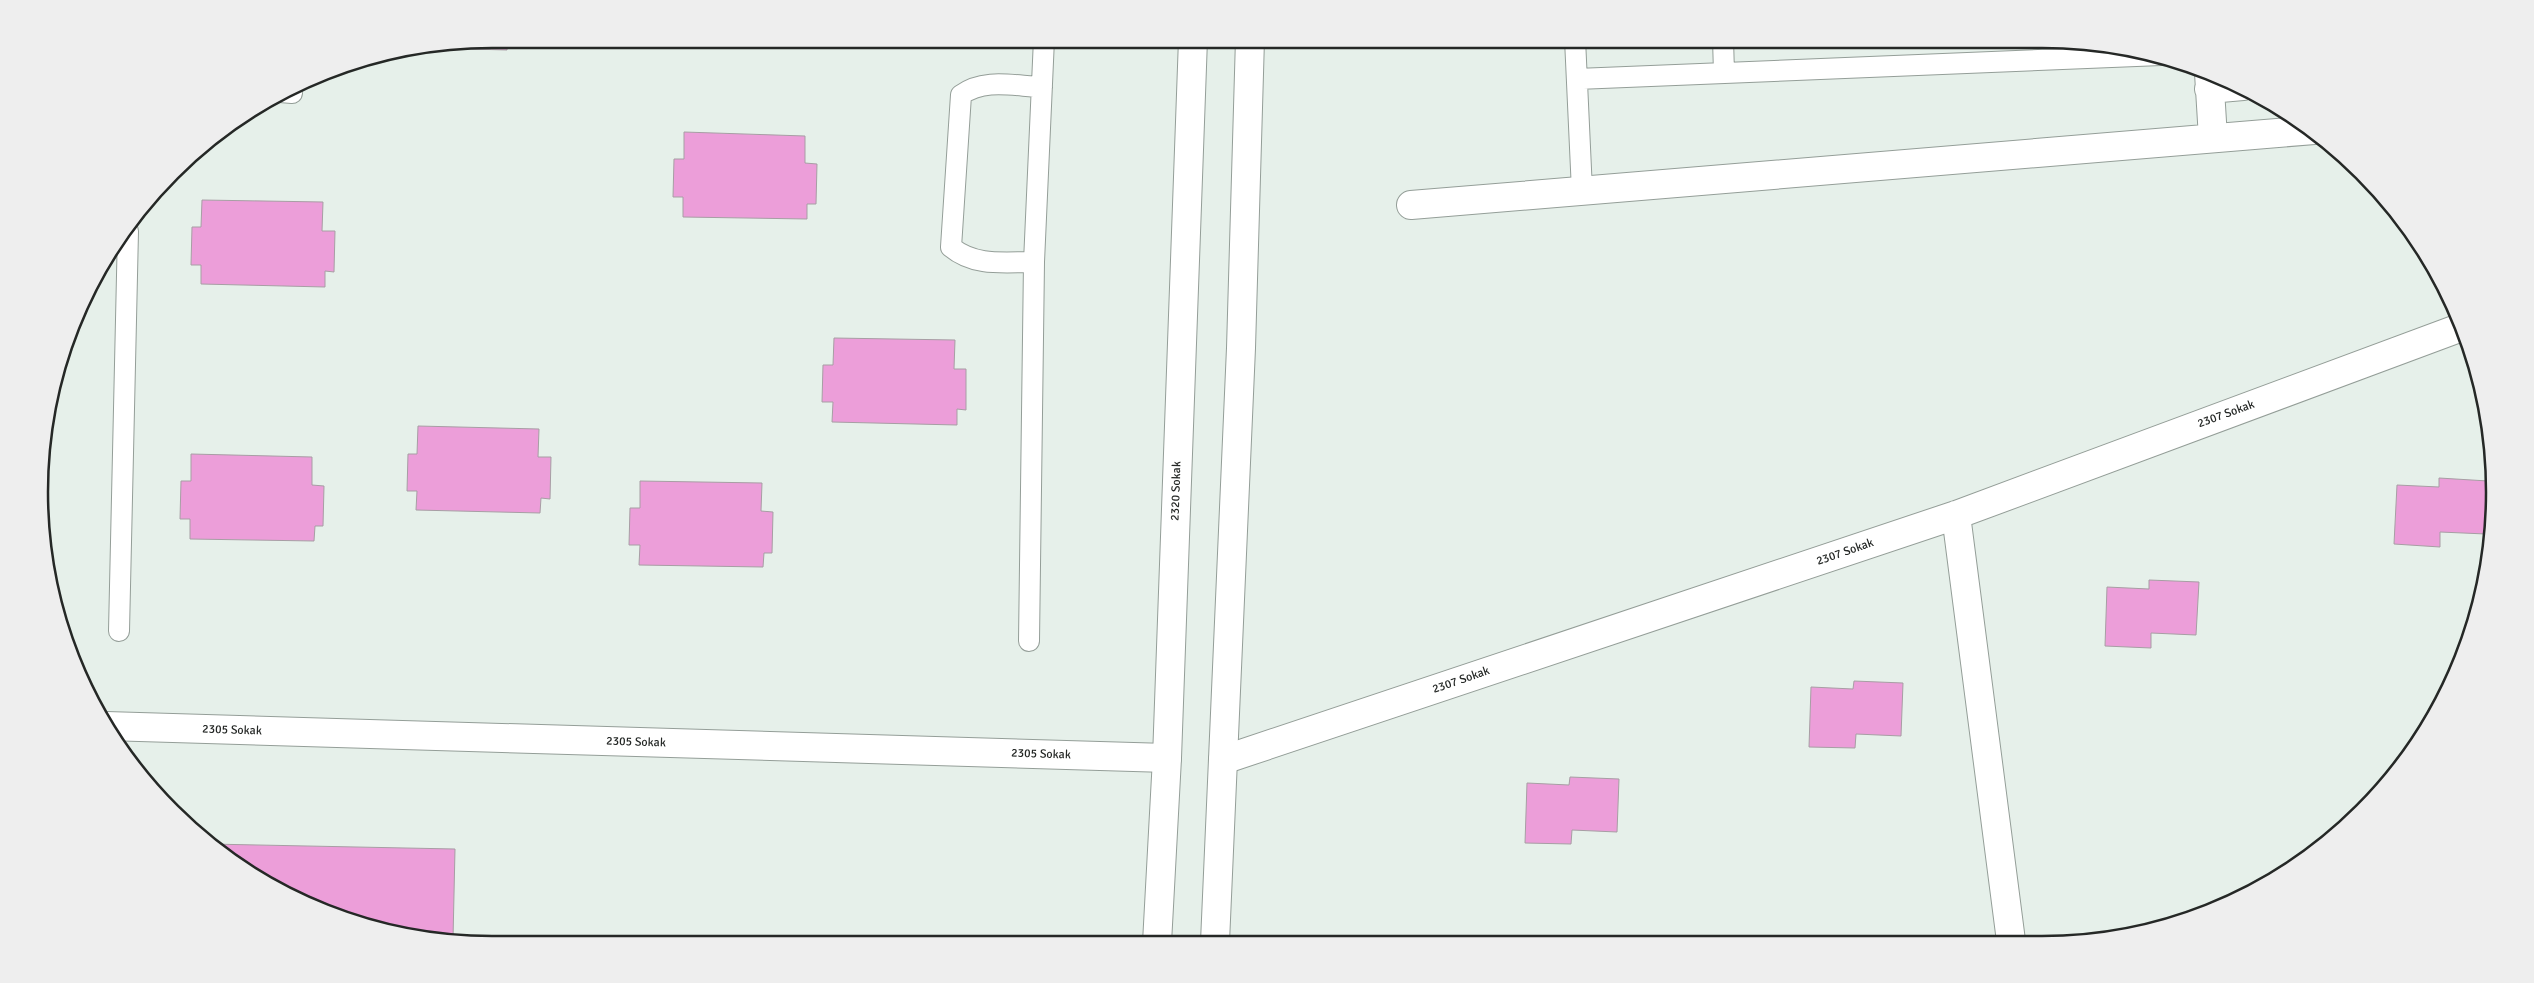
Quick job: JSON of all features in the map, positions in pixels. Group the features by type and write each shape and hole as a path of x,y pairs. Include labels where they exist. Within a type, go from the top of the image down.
{"street":[{"name":"2320 Sokak","path":"1157,936 1167,758 1193,48"},
{"path":"1215,936 1240,348 1250,48"},
{"path":"2209,81 2213,138"},
{"path":"1411,205 2302,131"},
{"name":"2307 Sokak","path":"1223,760 1956,514 2456,329"},
{"path":"1956,514 2010,936"},
{"name":"2305 Sokak","path":"115,726 1167,758"}],"lane":[{"path":"1029,641 1034,262 1044,48"},
{"path":"1575,48 1582,191"},
{"path":"1723,48 1724,73"},
{"path":"1577,79 1724,73 2089,51 2105,52"},
{"path":"1034,262 976,262 962,257 951,247 961,95 972,87 984,84 1042,87"},
{"path":"119,632 128,237"}],"building":[{"path":"507,48 507,50 457,49"},
{"path":"684,132 805,136 805,163 817,164 816,204 807,204 807,219 683,217 683,197 673,197 674,159 684,159"},
{"path":"202,200 323,202 322,231 335,231 334,272 325,271 325,287 201,284 201,265 191,265 192,227 201,227"},
{"path":"834,338 955,340 954,369 966,369 966,410 957,409 957,425 832,422 833,402 822,402 823,365 833,365"},
{"path":"418,426 539,429 538,457 551,457 550,499 541,498 540,513 416,510 417,491 407,491 408,454 417,454"},
{"path":"191,454 312,457 312,485 324,486 323,526 315,526 314,541 190,539 190,519 180,519 181,481 191,481"},
{"path":"2439,478 2486,481 2485,534 2440,532 2440,547 2394,544 2397,485 2439,487"},
{"path":"640,481 762,483 761,511 773,512 772,553 764,553 763,567 639,565 640,545 629,545 630,508 640,508"},
{"path":"2149,580 2199,582 2196,635 2151,633 2151,648 2105,646 2107,587 2149,589"},
{"path":"1854,681 1903,683 1901,736 1856,734 1855,748 1809,747 1811,687 1853,689"},
{"path":"1570,777 1619,779 1617,832 1572,830 1571,844 1525,843 1527,783 1569,785"},
{"path":"221,844 455,849 453,934 405,927 349,912 322,902 269,876"}]}
